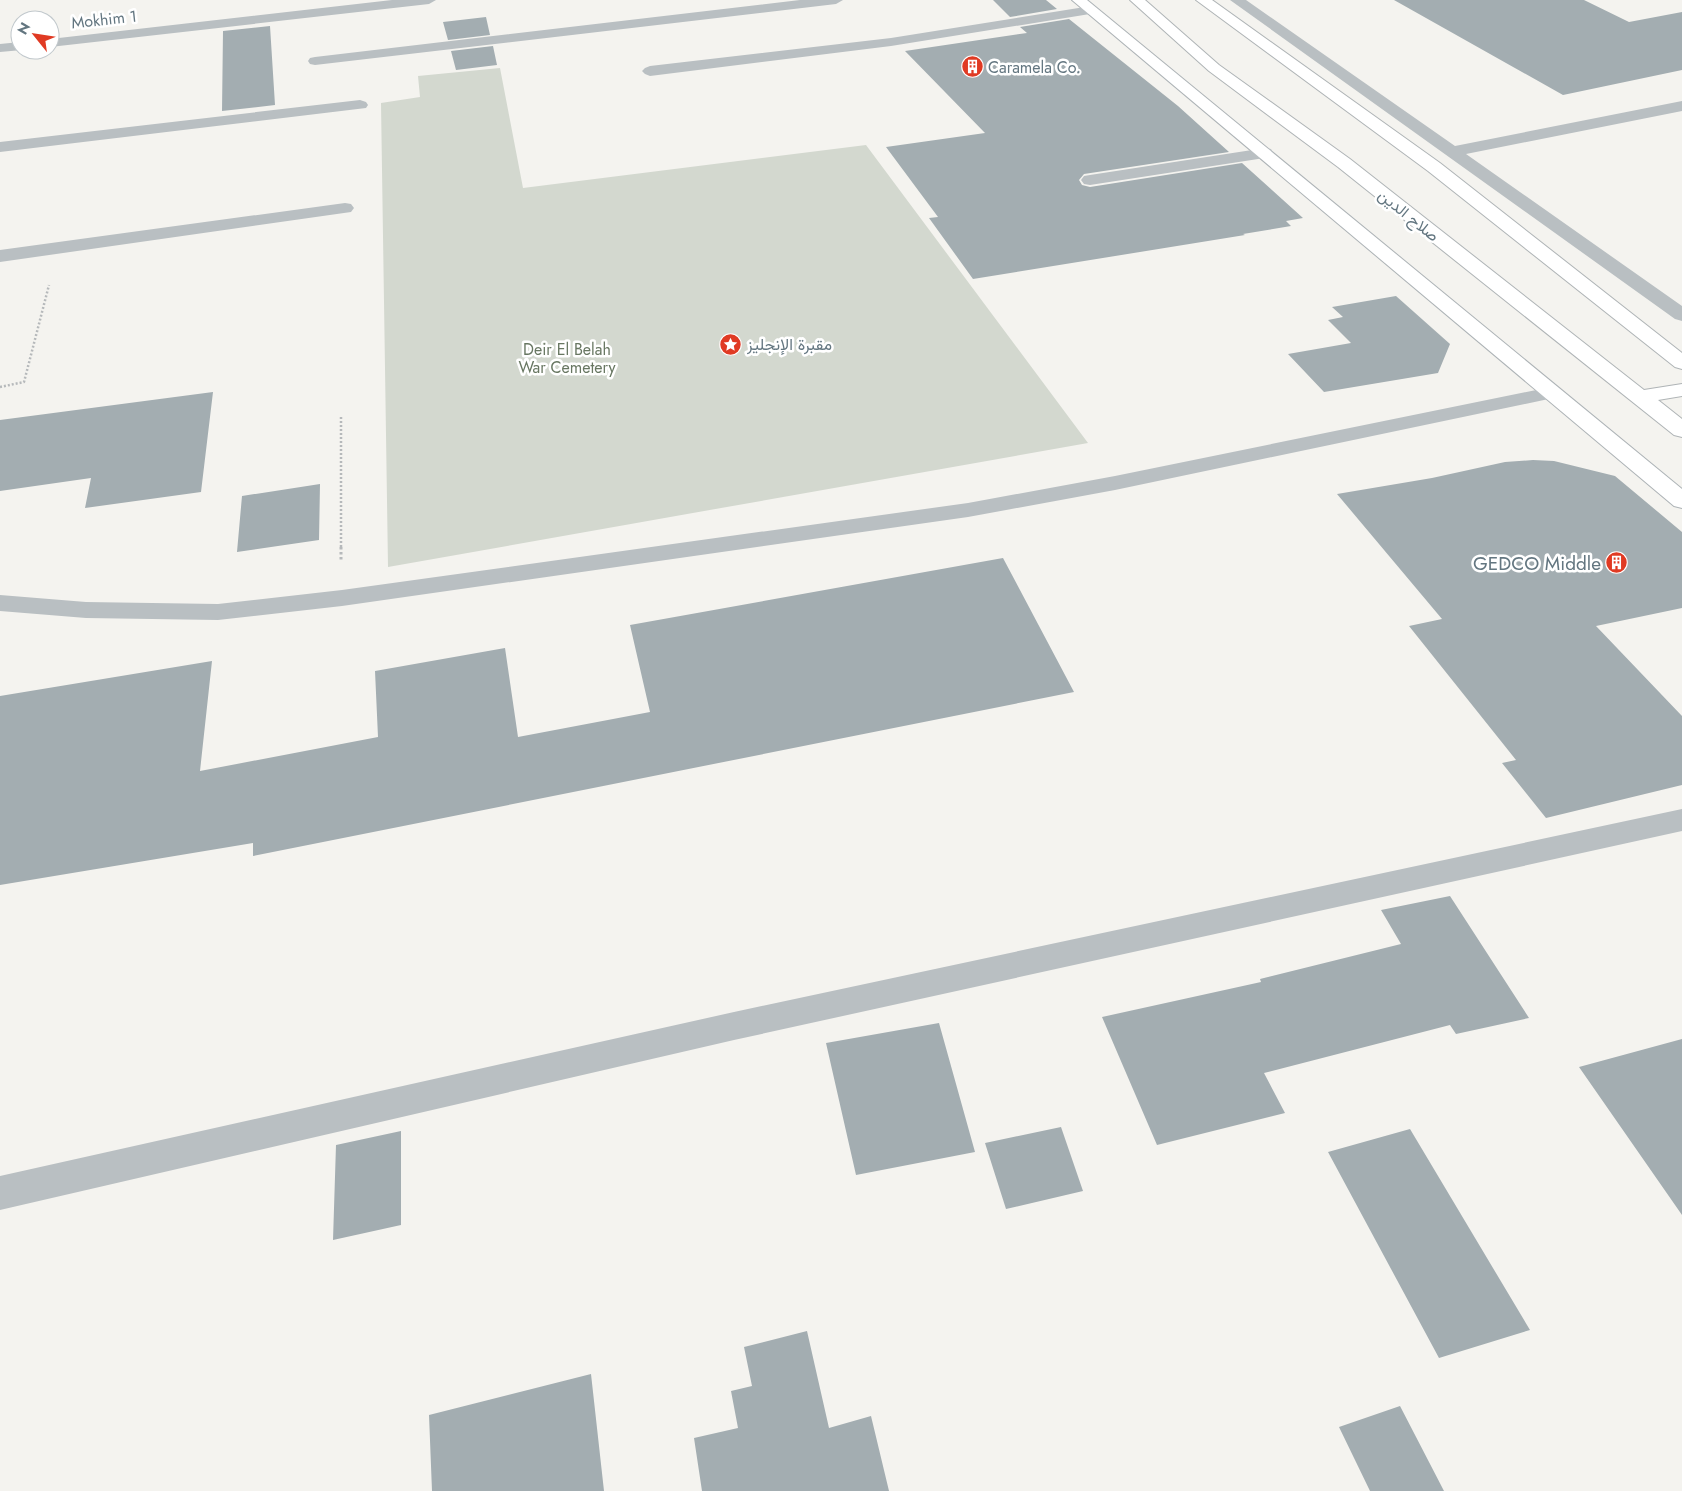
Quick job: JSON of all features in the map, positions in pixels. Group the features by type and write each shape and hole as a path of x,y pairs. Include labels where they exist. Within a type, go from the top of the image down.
{"main road":[{"name":"صلاح الدين","path":"1137,0 1214,68 1344,163 1682,430"},
{"path":"1203,0 1434,167 1682,362"},
{"path":"1085,5 1682,501"},
{"path":"1640,397 1682,390"}],"street":[{"name":"Mokhim 1","path":"60,42 429,0"},
{"path":"315,61 836,0"},
{"path":"1237,0 1682,315"},
{"path":"650,71 891,42 1085,5"},
{"path":"0,147 360,105"},
{"path":"1451,152 1682,106"},
{"path":"1090,180 1264,153"},
{"path":"0,256 58,250 345,208"},
{"path":"0,603 86,610 218,612 342,598 968,510 1115,483 1551,393"},
{"path":"0,1193 724,1028 1682,820"}],"path":[{"path":"0,387 24,382 58,250"},
{"path":"341,417 342,598"}],"green space":[{"name":"Deir El Belah War Cemetery","path":"500,68 523,188 866,145 1088,443 388,567 381,103 420,97 418,76"}],"building":[{"path":"993,0 1046,0 1057,9 1010,17"},
{"path":"1394,0 1584,0 1629,22 1682,12 1682,70 1563,95"},
{"path":"486,17 490,35 448,40 443,22"},
{"path":"1069,19 1178,106 1229,152 1084,174 1079,180 1082,185 1090,187 1242,163 1303,218 1286,221 1291,226 1243,234 1245,235 973,279 929,218 938,217 886,147 985,133 905,51 1027,33 1020,27"},
{"path":"270,26 275,105 222,111 223,31"},
{"path":"493,46 497,65 456,70 451,51"},
{"path":"1396,296 1450,344 1438,373 1324,392 1288,354 1351,343 1328,320 1343,317 1332,307"},
{"path":"213,392 201,492 85,508 91,478 0,491 0,420"},
{"path":"1554,461 1615,476 1682,532 1682,608 1596,626 1682,716 1682,785 1546,818 1502,763 1516,760 1409,626 1442,619 1337,494 1432,478 1505,462"},
{"path":"320,484 319,540 237,552 242,496"},
{"path":"1003,558 1074,692 253,856 253,843 0,885 0,696 212,661 200,771 378,737 375,671 505,648 518,737 650,712 630,625"},
{"path":"1450,896 1529,1018 1456,1034 1450,1025 1264,1073 1285,1113 1157,1145 1102,1017 1261,982 1260,979 1401,944 1381,910"},
{"path":"939,1023 975,1152 856,1175 826,1043"},
{"path":"1682,1039 1682,1215 1579,1067"},
{"path":"1061,1127 1083,1191 1006,1209 985,1143"},
{"path":"1410,1129 1530,1330 1439,1358 1328,1152"},
{"path":"401,1131 401,1225 333,1240 336,1145"},
{"path":"807,1331 829,1428 871,1416 889,1491 702,1491 694,1438 738,1428 731,1391 752,1386 744,1347"},
{"path":"591,1374 604,1491 432,1491 429,1415"},
{"path":"1400,1406 1444,1491 1370,1491 1339,1427"}],"place":[{"name":"Caramela Co.","path":"972,67"},
{"name":"مقبرة الإنجليز","path":"731,344"},
{"name":"GEDCO Middle","path":"1617,563"}]}
